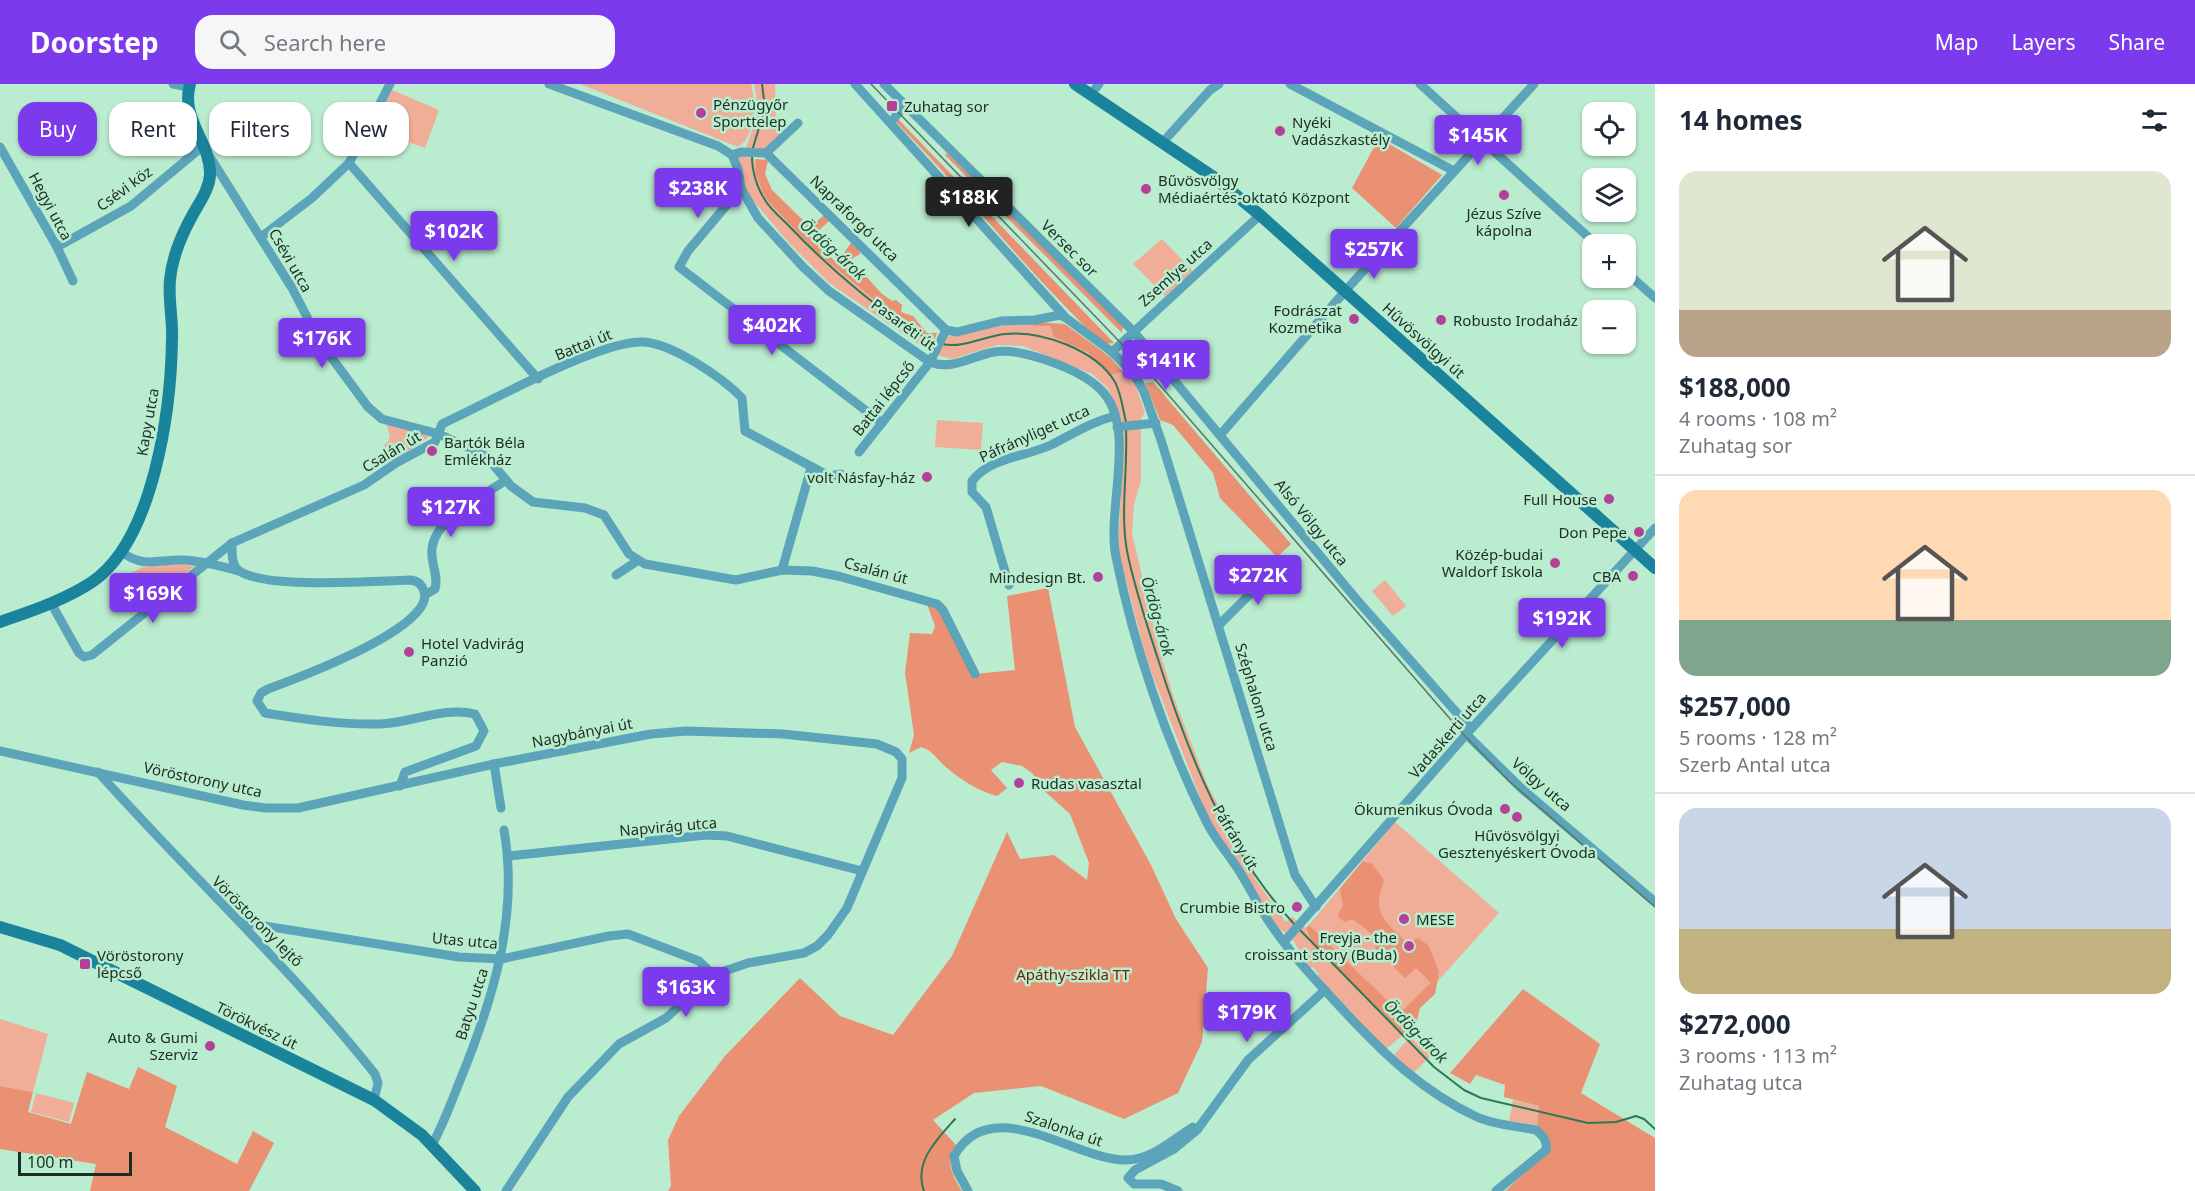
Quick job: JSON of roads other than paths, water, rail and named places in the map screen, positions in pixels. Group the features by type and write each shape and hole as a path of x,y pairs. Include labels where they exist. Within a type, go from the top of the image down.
{"street":[{"path":"172,84 189,86"},
{"path":"261,237 312,198 349,163 390,84"},
{"path":"549,84 571,87 737,153 765,153 798,123"},
{"path":"855,84 1066,318"},
{"name":"Versec sor","path":"884,84 1133,331"},
{"name":"Hűvösvölgyi út","path":"1075,84 1095,89 1163,142 1215,178 1260,215 1655,568"},
{"path":"1163,142 1210,90 1219,84"},
{"path":"1290,84 1454,171"},
{"path":"1420,84 1585,234"},
{"path":"1221,434 1346,290 1534,84"},
{"name":"Csévi utca","path":"189,86 189,113 203,146 261,237 320,342 368,406 382,419 439,434"},
{"path":"891,122 905,105"},
{"name":"Csévi köz","path":"57,247 131,206 203,146"},
{"name":"Hegyi utca","path":"0,147 57,247 73,281"},
{"name":"Pasaréti út","path":"737,153 741,188 758,218 829,291 948,366 992,352 1022,353 1079,374 1095,384 1106,396 1118,427"},
{"name":"Napraforgó utca","path":"765,153 944,333"},
{"name":"Kapy utca","path":"0,622 51,603 91,583 122,552 138,523 164,429 172,342 171,270 180,240 208,185 210,157"},
{"path":"349,163 538,379"},
{"path":"741,188 688,251 680,267 882,423"},
{"name":"Zsemlye utca","path":"1112,352 1260,215"},
{"path":"1636,281 1655,298"},
{"path":"944,333 1001,321 1035,320 1060,315 1066,318 1112,352 1140,383 1155,423 1118,427"},
{"name":"Alsó Völgy utca","path":"1133,331 1468,732"},
{"name":"Battai lépcső","path":"859,452 932,358 944,333"},
{"name":"Battai út","path":"439,434 442,424 538,379 621,344 637,342 662,345 736,392 745,404 742,425 744,431 811,468"},
{"name":"Páfrányliget utca","path":"1009,585 986,507 972,492 972,481 983,471 1009,457 1051,444 1086,425 1115,416"},
{"name":"Széphalom utca","path":"1155,423 1295,875 1316,907"},
{"name":"Páfrány út","path":"1118,427 1114,546 1140,654 1163,719 1208,825 1324,990 1387,1057 1413,1080 1482,1119 1536,1130 1544,1138 1546,1149 1496,1191"},
{"name":"Csalán út","path":"51,603 79,653 84,657 92,655 232,543 364,485 396,463 435,442 439,434 486,456 507,480 533,502 585,508 604,515 629,554 637,561 652,566 736,580 782,570 838,576 936,604 943,610 975,674"},
{"path":"782,570 811,468 829,476 841,474"},
{"path":"425,595 435,589 437,582 431,560 433,544 438,532 460,512 507,480"},
{"name":"Vadaskerti utca","path":"1287,939 1468,732 1655,528"},
{"path":"232,543 233,560 239,571"},
{"path":"122,552 135,562 143,564 182,560 208,562 259,578 297,582 415,581 425,595 425,601 419,612 388,634 336,663 268,688 261,693 257,701 265,713 345,724 382,724 459,711 475,714 484,731 476,746 405,772 400,786"},
{"path":"616,574 637,561"},
{"path":"1219,625 1277,567"},
{"name":"Nagybányai út","path":"400,786 494,764 651,734 686,731 783,734 887,747 902,759 902,778 862,871 838,923 818,946 804,953 748,963 712,975 666,1018 619,1044 601,1060 560,1108 506,1191"},
{"name":"Völgy utca","path":"1468,732 1521,788 1655,902"},
{"name":"Vöröstorony utca","path":"0,751 243,805 284,809 400,786"},
{"path":"494,764 501,808"},
{"name":"Vöröstorony lejtő","path":"98,772 181,864 240,922 324,1011 375,1074 378,1083 374,1100"},
{"name":"Batyu utca","path":"432,1145 485,1018 501,959 509,856 504,830"},
{"name":"Napvirág utca","path":"509,856 706,835 728,836 862,871"},
{"name":"Utas utca","path":"240,922 459,957 501,959 628,934 699,961 712,975"},
{"name":"Törökvész út","path":"0,927 60,945 374,1100 407,1122 475,1191"},
{"name":"Szalonka út","path":"968,1191 957,1171 954,1156 958,1148 975,1136 993,1129 1014,1127 1042,1134 1082,1152 1123,1160 1152,1154 1201,1124 1248,1060 1324,990"},
{"path":"1178,1191 1161,1185 1134,1184 1128,1178 1135,1170 1182,1143 1201,1124"}],"waterway":[{"name":"Ördög-árok","path":"752,151 765,108 762,84"},
{"name":"Ördög-árok","path":"752,157 754,174 760,190 767,204 776,214 859,291 898,321 936,343"},
{"name":"Ördög-árok","path":"942,344 957,345 1005,334 1035,335 1066,344 1095,360 1115,382 1126,422"},
{"name":"Ördög-árok","path":"1126,428 1124,521 1127,551 1140,604 1169,692 1196,763 1229,832 1270,896 1295,925"},
{"name":"Ördög-árok","path":"1299,929 1434,1067 1464,1090 1481,1098 1588,1123 1616,1122 1636,1116 1644,1119 1655,1129"},
{"path":"924,1191 921,1180 924,1160 935,1142 955,1119"}],"tram line":[{"path":"871,84 1145,368 1465,736 1509,781 1655,907"}],"place":[{"name":"Zuhatag sor","path":"892,106"},
{"name":"Pénzügyőr Sporttelep","path":"701,113"},
{"name":"Nyéki Vadászkastély","path":"1280,131"},
{"name":"Bűvösvölgy Médiaértés-oktató Központ","path":"1146,189"},
{"name":"Jézus Szíve kápolna","path":"1504,195"},
{"name":"Fodrászat Kozmetika","path":"1354,319"},
{"name":"Robusto Irodaház","path":"1441,320"},
{"name":"Bartók Béla Emlékház","path":"432,451"},
{"name":"volt Násfay-ház","path":"927,477"},
{"name":"Full House","path":"1609,499"},
{"name":"Don Pepe","path":"1639,532"},
{"name":"Közép-budai Waldorf Iskola","path":"1555,563"},
{"name":"CBA","path":"1633,576"},
{"name":"Mindesign Bt.","path":"1098,577"},
{"name":"Hotel Vadvirág Panzió","path":"409,652"},
{"name":"Rudas vasasztal","path":"1019,783"},
{"name":"Ökumenikus Óvoda","path":"1505,809"},
{"name":"Hűvösvölgyi Gesztenyéskert Óvoda","path":"1517,817"},
{"name":"Crumbie Bistro","path":"1297,907"},
{"name":"MESE","path":"1404,919"},
{"name":"Freyja - the croissant story (Buda)","path":"1409,946"},
{"name":"Vöröstorony lépcső","path":"85,964"},
{"name":"Auto & Gumi Szerviz","path":"210,1046"}],"park label":[{"name":"Apáthy-szikla TT","path":"1073,974"}]}
